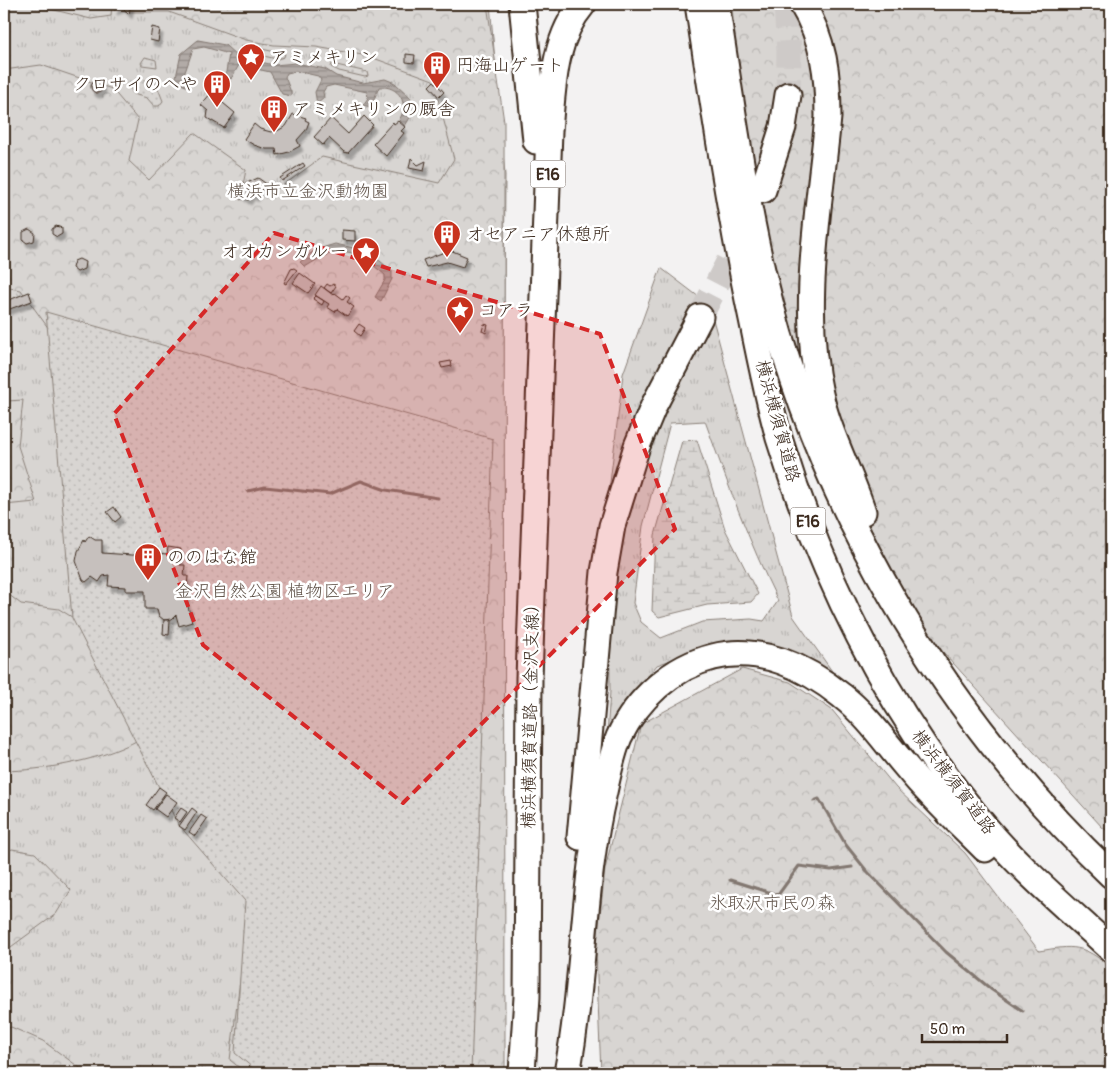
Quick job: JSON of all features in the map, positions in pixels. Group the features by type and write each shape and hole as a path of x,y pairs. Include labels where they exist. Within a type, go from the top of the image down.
{"highway":[{"name":"E16","path":"522,4 538,181 541,351"},
{"name":"E16","path":"541,351 553,83 561,44 570,23 582,4"},
{"name":"横浜横須賀道路","path":"698,4 724,170 761,365 779,437 802,507 826,568 852,623 880,675 937,766 983,824 1031,874 1111,949"},
{"name":"横浜横須賀道路","path":"716,4 747,199 762,271 779,335 808,423 832,480 857,535 887,590 957,697 1007,762 1058,822 1111,875"},
{"name":"E16","path":"802,4 816,28 822,48 828,87 828,116 812,294 814,364 826,418 859,500 887,590"},
{"path":"763,190 783,127 788,95"},
{"path":"558,1073 604,572 612,526 623,484 640,438 654,406 700,317"},
{"name":"横浜横須賀道路（金沢支線）","path":"522,1073 527,996 529,678 541,351"},
{"path":"567,1073 579,983 594,833 619,737 641,704 659,685 681,669 704,659 722,655 745,654 777,660 802,669 844,697 909,771 1004,867 1068,922 1111,955"}],"highlighted area":[{"path":"274,233 600,334 675,529 403,803 203,645 114,414"}],"green space":[{"name":"横浜市立金沢動物園","path":"4,4 490,4 505,175 499,1010 491,1073 4,1073"},
{"path":"30,4 112,4 111,16 91,19"},
{"name":"横浜市立金沢動物園","path":"127,4 487,4 504,122 505,1073 246,1073 230,1060 251,892 54,336 21,290 4,287 4,70 41,65 112,89 138,120 129,161 149,180 194,133 246,170 240,200 281,187 322,157 439,183 454,159 433,80 368,56 316,47 274,45 246,40 169,12 126,12"},
{"path":"732,4 1111,4 1111,833 1102,827 914,620 816,418 776,284 753,172 737,77"},
{"path":"243,45 285,54 284,57 277,59 241,51 240,48"},
{"path":"145,57 156,60 157,67 142,65 141,63"},
{"path":"332,64 367,72 368,76 339,71 331,67"},
{"path":"137,78 156,83 163,101 159,106 154,106 147,98 133,94 130,87"},
{"path":"661,268 699,297 657,379 615,490 609,491 623,374"},
{"name":"金沢自然公園 植物区エリア","path":"46,312 493,439 471,1073 259,1073 235,1053 245,901 178,824 72,618"},
{"path":"711,312 793,616 834,674 688,654 657,665 624,706 607,735 610,691 609,563 649,430","holes":["705,421 748,534 778,601 764,621 751,619 702,622 661,638 641,622 633,603 643,526 670,423"]},
{"path":"23,400 18,446 36,502 4,505 4,404 7,401"},
{"path":"697,440 725,529 758,594 751,602 707,605 659,617 652,611 655,535 682,441"},
{"path":"4,591 21,604 59,609 109,640 158,727 132,743 99,756 51,767 4,771"},
{"name":"氷取沢市民の森","path":"742,669 790,682 832,710 896,788 965,853 1039,951 1070,947 1078,948 1093,954 1111,968 1111,1073 601,1073 596,952 605,869 641,724"},
{"path":"12,849 35,853 71,890 56,914 4,952 4,853"},
{"path":"11,1027 43,1041 87,1073 4,1073 4,1030"}],"shaded area":[{"path":"198,40 225,45 238,57 274,65 296,63 325,69 336,76 363,83 385,79 395,83 411,98 412,114 405,126 399,120 403,108 401,97 397,92 386,87 379,87 371,107 363,105 368,98 367,92 334,85 326,87 323,92 324,98 317,104 315,92 321,80 318,76 296,71 287,73 285,77 291,96 282,94 270,72 239,65 231,79 225,78 229,54 204,47 193,49 184,75 189,81 188,87 181,84 176,77 181,54"},
{"path":"335,244 368,251 392,271 392,279 381,301 375,297 385,280 385,275 355,254 338,252 305,267 300,262 315,250"}],"building":[{"path":"116,4 131,4 129,14 122,7 114,10"},
{"path":"152,27 160,29 158,42 150,40"},
{"path":"406,54 415,55 414,63 406,62"},
{"path":"99,81 102,82 102,92 95,93 92,92 91,85 92,82"},
{"name":"円海山ゲート","path":"434,81 444,92 439,97 429,86"},
{"name":"クロサイのへや","path":"211,93 235,113 224,128 207,118 208,111 201,105"},
{"name":"アミメキリンの厩舎","path":"293,114 306,118 305,120 309,122 306,130 297,140 300,146 289,152 277,155 276,149 266,149 244,139 254,124 260,129 271,132 279,130 286,126"},
{"path":"364,116 373,125 348,153 344,152 329,138 323,145 314,137 331,118 348,134"},
{"path":"398,121 405,127 401,131 404,133 386,156 373,144 393,122 394,124"},
{"path":"411,158 418,165 426,161 424,171 409,168"},
{"path":"303,163 305,166 282,181 280,178"},
{"path":"258,178 268,185 264,191 260,189 255,197 252,194 248,200 238,193 245,184"},
{"path":"56,226 62,228 62,234 57,237 52,234 52,229"},
{"path":"29,229 35,233 34,241 27,243 23,240 23,232"},
{"path":"342,230 355,231 355,241 342,240"},
{"name":"オセアニア休憩所","path":"450,250 467,257 463,267 447,262 426,267 423,260"},
{"path":"79,259 85,262 84,269 77,272 72,268 74,261"},
{"path":"291,269 297,270 286,284 284,283"},
{"path":"300,273 315,284 308,293 293,283"},
{"path":"327,284 336,286 331,293 324,288"},
{"path":"321,286 333,295 335,293 343,299 346,295 350,298 347,302 354,307 347,316 337,309 335,312 327,307 329,304 315,295"},
{"path":"29,292 32,301 4,311 4,302"},
{"path":"316,296 324,301 322,305 313,299"},
{"path":"359,324 365,328 360,336 354,331"},
{"path":"484,324 488,325 486,333 482,331"},
{"path":"451,361 452,366 442,368 440,363"},
{"path":"114,507 121,517 115,522 107,512"},
{"name":"ののはな館","path":"89,536 95,540 102,540 102,553 147,556 147,552 167,554 168,547 181,549 180,565 185,565 184,576 188,576 186,599 192,622 179,626 176,615 172,619 164,620 159,616 157,609 145,609 145,591 126,591 126,587 108,586 109,575 103,576 99,582 92,577 86,582 83,580 76,561 78,551 84,540 85,542"},
{"path":"164,620 170,620 169,635 163,634"},
{"path":"159,787 166,792 153,810 146,805"},
{"path":"166,794 177,802 166,817 155,809"},
{"path":"181,808 187,812 180,822 174,818"},
{"path":"192,808 197,812 185,830 179,826"},
{"path":"201,815 207,819 195,836 189,832"}],"waterway":[{"path":"248,491 265,487 330,494 361,481 386,490 438,498"},
{"path":"814,801 819,799 846,845 866,870 946,952 992,990 1023,1011"},
{"path":"730,880 778,895 799,866 831,870 852,867"}],"tunnel":[{"path":"786,4 789,52 788,95"},
{"path":"700,317 743,233"}],"place":[{"name":"アミメキリン","path":"251,81"},
{"name":"円海山ゲート","path":"437,89"},
{"name":"クロサイのへや","path":"217,108"},
{"name":"アミメキリンの厩舎","path":"274,133"},
{"name":"オセアニア休憩所","path":"447,258"},
{"name":"オオカンガルー","path":"366,275"},
{"name":"コアラ","path":"460,334"},
{"name":"ののはな館","path":"148,581"}]}
